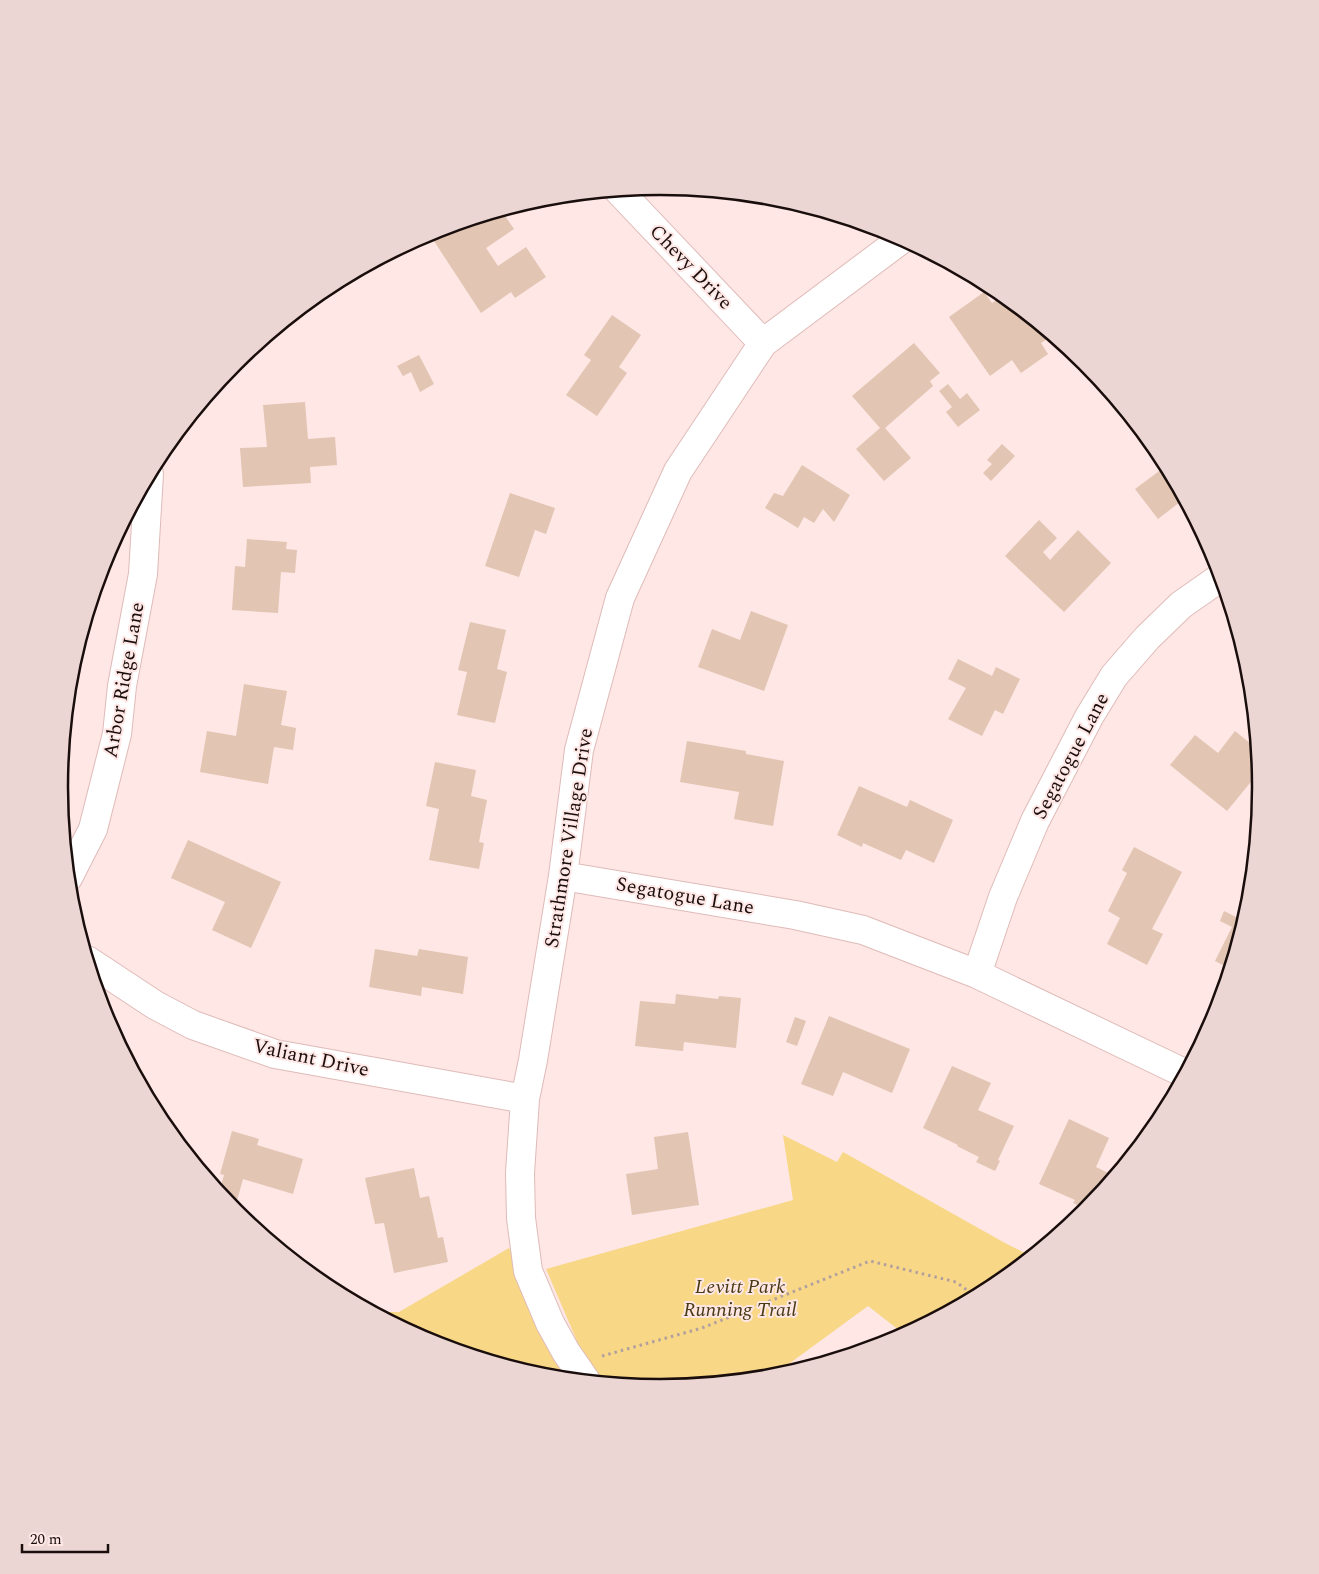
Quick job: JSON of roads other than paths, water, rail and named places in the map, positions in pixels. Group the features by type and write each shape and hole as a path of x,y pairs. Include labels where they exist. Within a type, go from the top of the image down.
{"street":[{"name":"Chevy Drive","path":"624,196 763,343"},
{"name":"Strathmore Village Drive","path":"580,1372 550,1323 528,1271 521,1218 520,1173 525,1099 534,1060 563,876 579,750 620,598 678,471 763,343 895,244"},
{"name":"Arbor Ridge Lane","path":"73,867 93,828 117,734 122,686 143,574 148,489"},
{"name":"Segatogue Lane","path":"977,974 1003,897 1035,821 1089,717 1114,676 1147,638 1181,605 1214,582"},
{"name":"Segatogue Lane","path":"563,876 794,915 863,930 977,974 1178,1071"},
{"name":"Valiant Drive","path":"96,966 155,1005 193,1025 275,1054 525,1099"}],"park label":[{"name":"Levitt Park Running Trail","path":"740,1298"}]}
